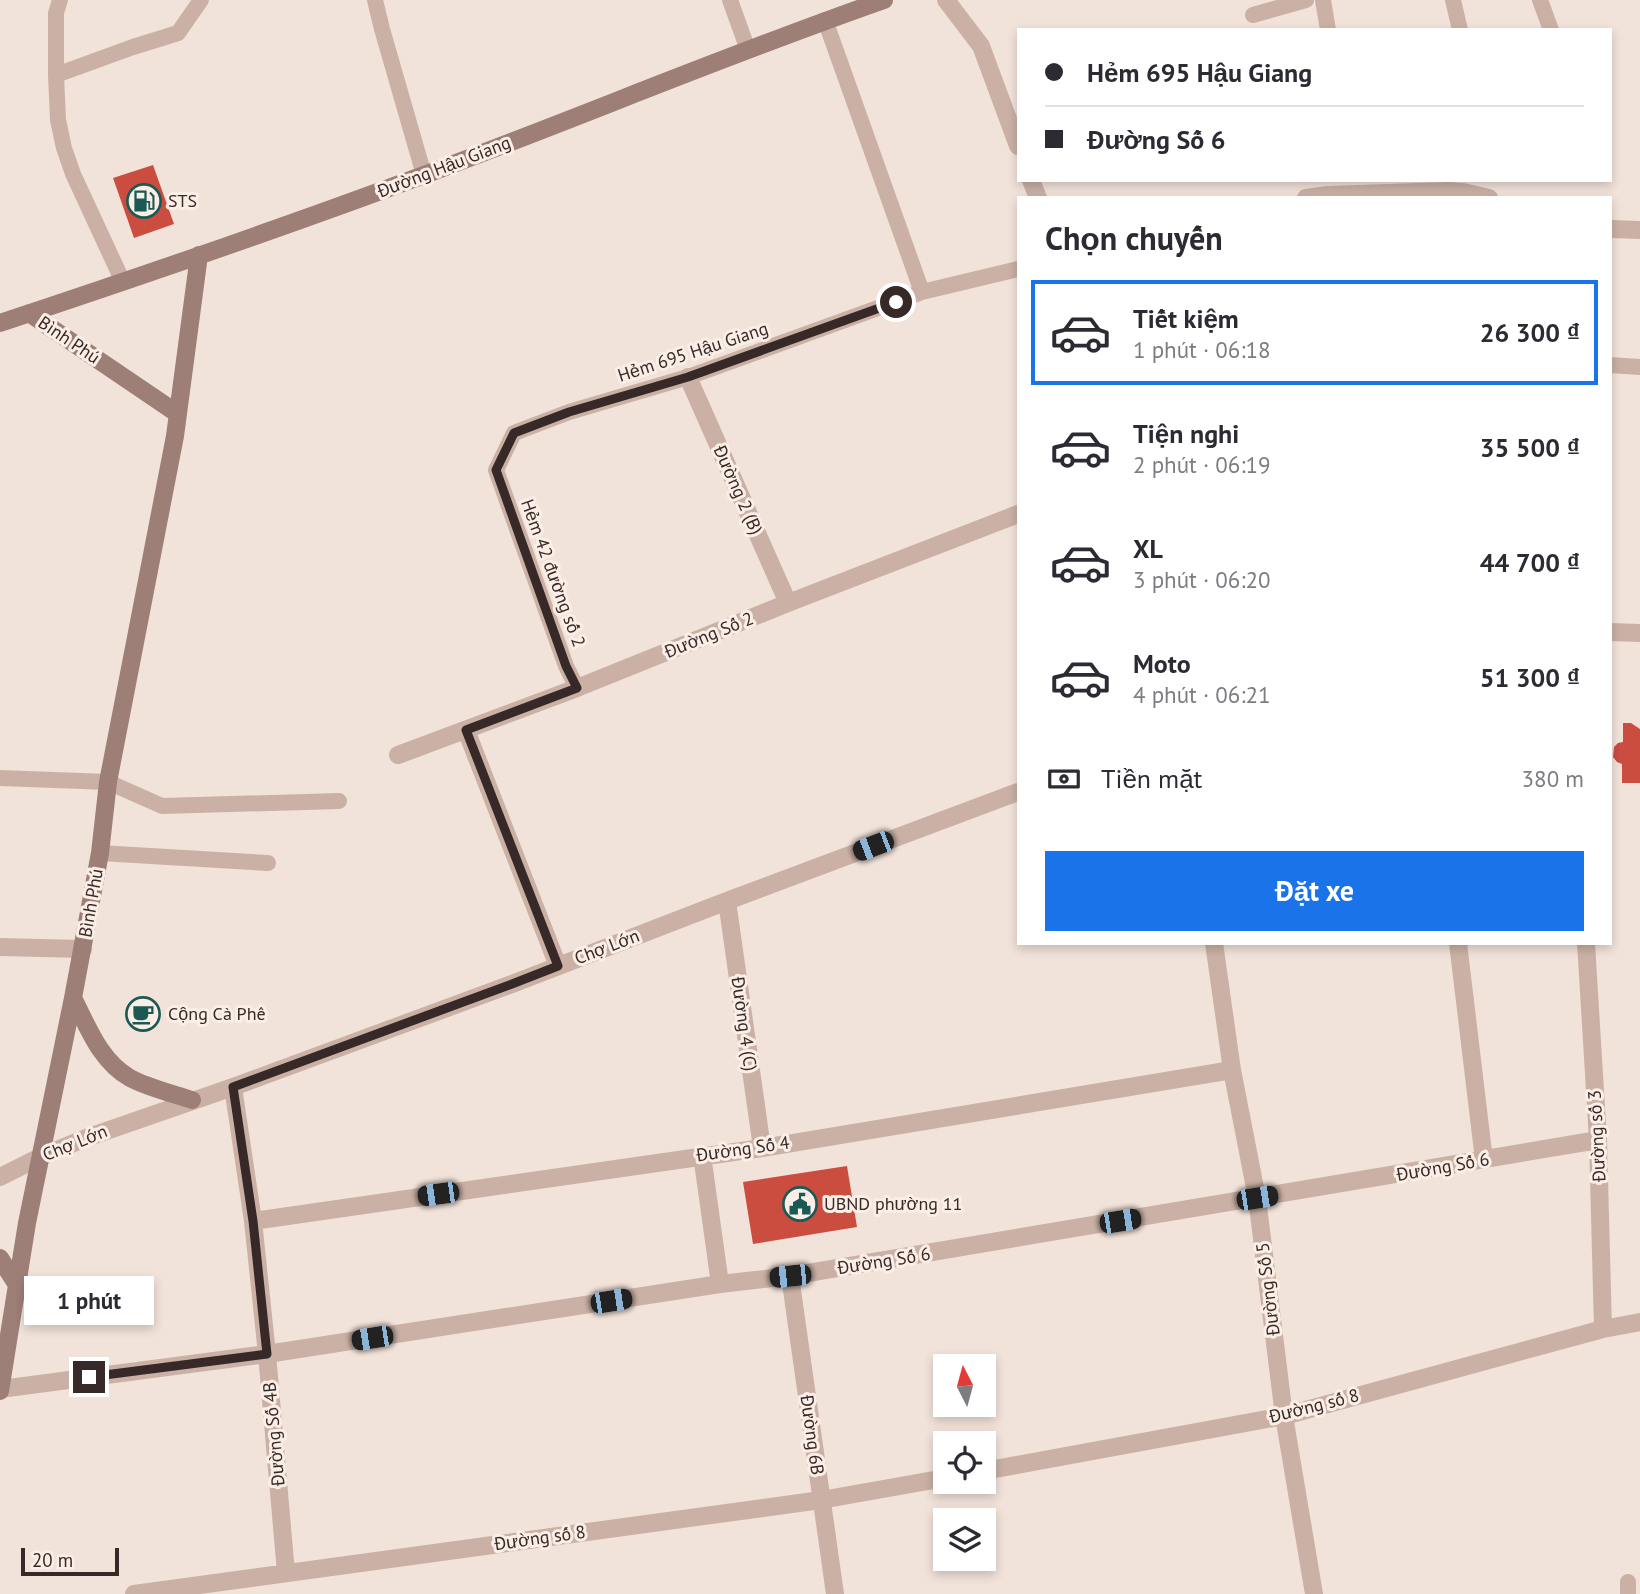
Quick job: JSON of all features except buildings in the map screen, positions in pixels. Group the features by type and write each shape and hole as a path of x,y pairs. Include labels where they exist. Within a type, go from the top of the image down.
{"street":[{"name":"Đường Hậu Giang","path":"0,323 424,175 825,20 884,0"},
{"path":"946,0 981,46 1017,143"},
{"path":"1321,196 1463,190 1482,196"},
{"path":"1612,229 1640,230"},
{"name":"Bình Phú","path":"0,1390 40,1157 83,949 100,853 108,782 178,414 200,255"},
{"name":"Bình Phú","path":"29,313 178,414"},
{"name":"Đường 2 (B)","path":"688,377 788,603"},
{"name":"Đường Số 2","path":"398,755 577,688 1017,514"},
{"path":"1612,632 1640,633"},
{"path":"466,730 558,966"},
{"name":"Chợ Lớn","path":"0,1177 86,1138 512,984 1017,792"},
{"name":"Đường 4 (C)","path":"726,901 762,1148"},
{"name":"Đường Số 5","path":"1214,945 1232,1070 1257,1198 1284,1416 1314,1594"},
{"path":"1458,945 1484,1160"},
{"name":"Đường số 3","path":"1586,945 1598,1140 1603,1329"},
{"path":"0,947 83,949"},
{"path":"73,998 94,1040 115,1068 131,1079 192,1100"},
{"name":"Đường Số 4","path":"253,1221 762,1148 1232,1070"},
{"name":"Đường Số 4B","path":"233,1087 253,1221 286,1573"},
{"name":"Đường Số 6","path":"0,1390 267,1354 720,1284 790,1276 1598,1140"},
{"path":"702,1155 720,1284"},
{"path":"0,1258 17,1285"},
{"name":"Đường 6B","path":"790,1276 835,1594"},
{"name":"Đường số 8","path":"996,1469 1284,1416 1603,1329 1640,1322"},
{"name":"Đường số 8","path":"134,1594 821,1500 933,1480"}],"lane":[{"path":"60,0 56,13 56,75 58,121 64,148 73,174 123,282"},
{"path":"56,75 178,33 201,0"},
{"path":"375,0 424,175"},
{"path":"730,0 748,50"},
{"path":"1253,15 1306,0"},
{"path":"1323,0 1328,28"},
{"path":"1453,0 1460,28"},
{"path":"1540,0 1550,28"},
{"path":"825,20 922,292"},
{"name":"Hẻm 695 Hậu Giang","path":"496,470 514,433 569,412 688,377 922,292 1017,269"},
{"path":"1612,365 1640,367"},
{"name":"Hẻm 42 đường số 2","path":"496,470 566,666 577,688"},
{"path":"0,778 108,782 162,806 339,801"},
{"path":"100,853 268,863"}],"place":[{"name":"STS","path":"144,201"},
{"name":"Cộng Cà Phê","path":"143,1014"},
{"name":"UBND phường 11","path":"800,1204"}],"route":[{"path":"89,1377 267,1354 253,1221 233,1087 558,966 466,730 577,688 566,666 496,470 514,433 569,412 688,377 896,302"}]}
